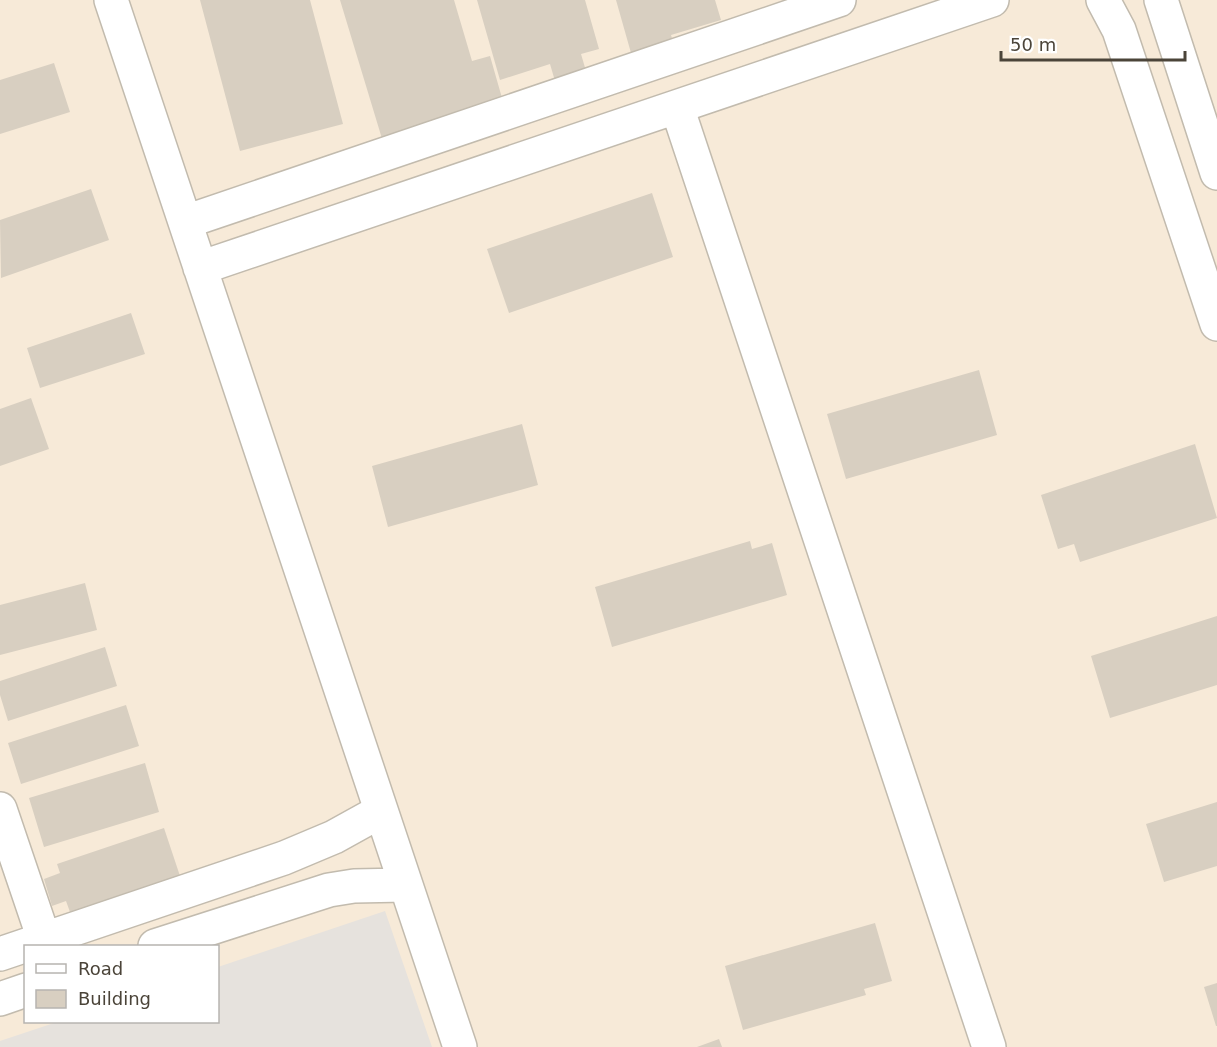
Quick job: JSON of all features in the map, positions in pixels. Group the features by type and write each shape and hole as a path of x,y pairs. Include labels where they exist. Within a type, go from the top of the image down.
{"lane":[{"path":"111,0 459,1047"},
{"path":"185,222 839,0"},
{"path":"200,268 992,0"},
{"path":"1103,0 1119,30 1217,324"},
{"path":"1161,0 1217,173"},
{"path":"677,107 989,1047"},
{"path":"0,809 44,939"},
{"path":"26,945 293,855 334,837 381,811"},
{"path":"158,945 329,890 363,885 405,885"},
{"path":"0,954 24,946"},
{"path":"0,999 24,991"}],"shaded area":[{"path":"0,0 1217,0 1217,1047 0,1047"},
{"path":"385,911 432,1047 0,1047 0,1041 54,1023 219,1023 219,967"}],"building":[{"path":"200,0 310,0 343,124 240,151"},
{"path":"340,0 454,0 472,61 490,56 504,105 383,142"},
{"path":"477,0 585,0 599,49 581,54 586,71 555,81 550,64 500,80"},
{"path":"616,0 715,0 721,20 671,35 675,48 633,60"},
{"path":"54,63 70,112 0,134 0,80"},
{"path":"91,189 109,240 1,278 0,220"},
{"path":"652,193 673,257 509,313 487,249"},
{"path":"131,313 145,354 40,388 27,348"},
{"path":"979,370 997,435 846,479 827,414"},
{"path":"31,398 49,449 0,466 0,409"},
{"path":"522,424 538,485 388,527 372,466"},
{"path":"1195,444 1217,518 1080,562 1074,544 1058,549 1041,495"},
{"path":"750,541 752,549 772,543 787,595 612,647 595,587"},
{"path":"85,583 97,630 0,655 0,605"},
{"path":"1217,616 1217,685 1110,718 1091,656"},
{"path":"105,647 117,686 8,721 0,695 0,681"},
{"path":"126,705 139,746 21,784 8,743"},
{"path":"145,763 159,812 44,847 29,798"},
{"path":"1217,802 1217,866 1164,882 1146,824"},
{"path":"164,828 180,876 70,912 66,901 52,906 44,879 60,873 57,864"},
{"path":"875,923 892,981 864,989 866,995 743,1030 725,966"},
{"path":"1217,983 1217,1026 1216,1026 1204,987"},
{"path":"719,1039 722,1047 697,1047"}]}
